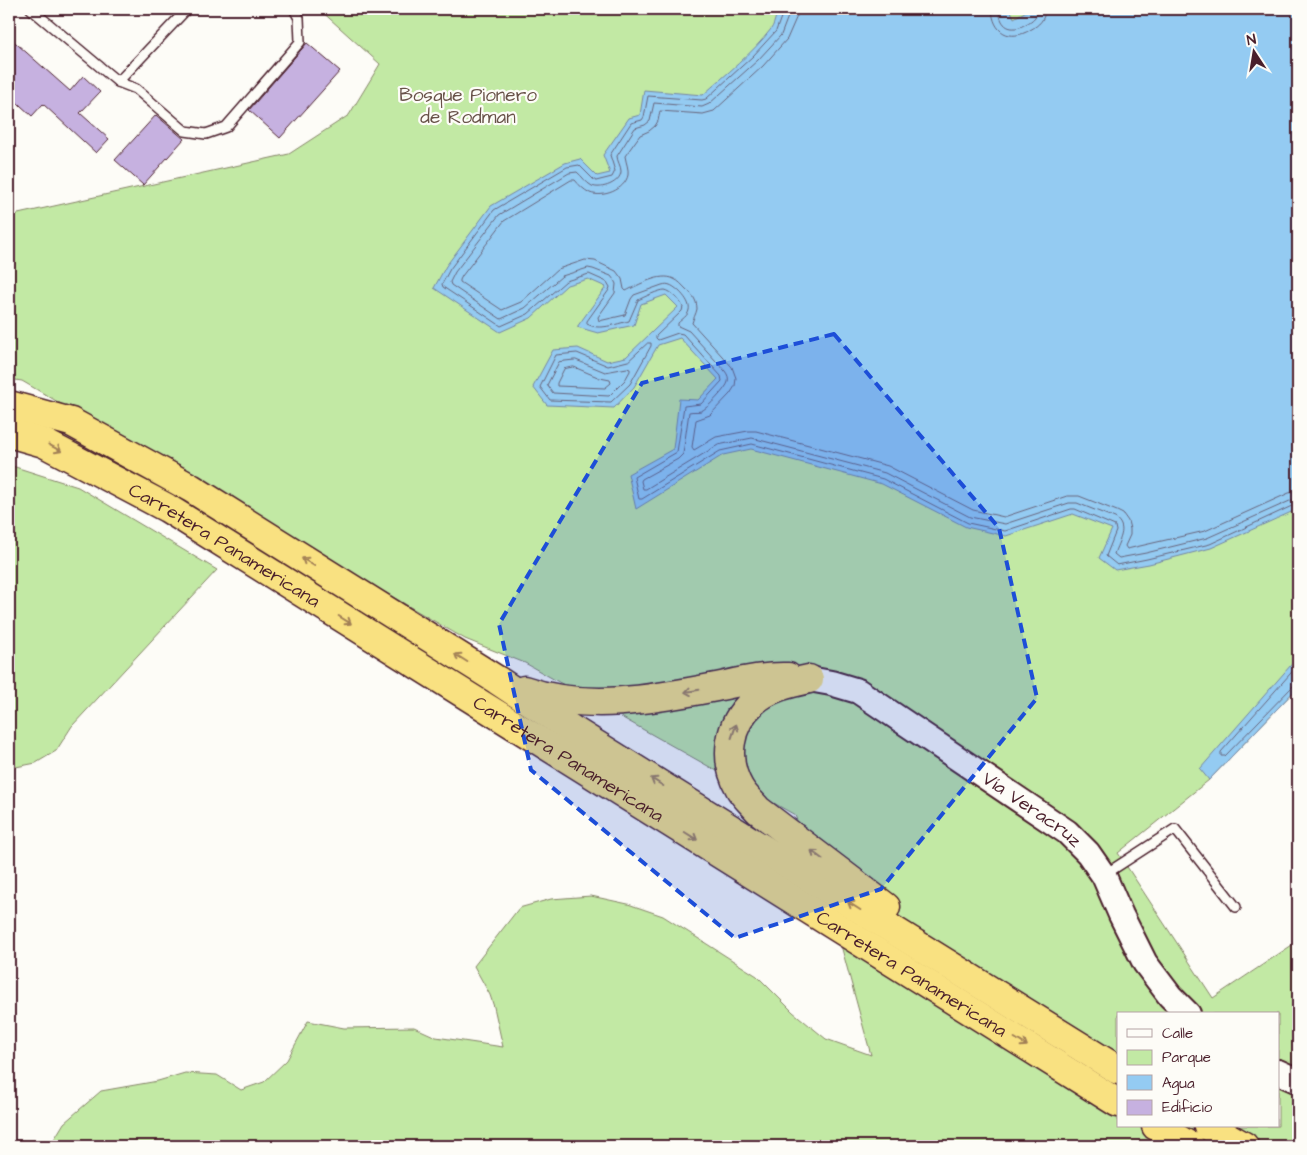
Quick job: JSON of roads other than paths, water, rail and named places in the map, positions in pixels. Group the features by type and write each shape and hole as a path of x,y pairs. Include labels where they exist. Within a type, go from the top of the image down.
{"highway":[{"name":"Carretera Panamericana","path":"9,406 71,422 191,488 497,680 574,731 1117,1069"},
{"name":"Carretera Panamericana","path":"9,433 44,442 167,508 1117,1102"},
{"path":"497,680 530,692 565,700 603,703 645,700 757,678 785,677 809,679"},
{"path":"809,679 785,684 769,692 753,701 739,718 733,730 730,748 731,768 741,790 758,810 1038,1020"},
{"path":"1159,1128 1190,1146"},
{"path":"1212,1128 1244,1146"}],"street":[{"name":"Vía Veracruz","path":"809,679 858,691 1067,832 1088,853 1104,876 1145,963 1170,996 1186,1012"},
{"path":"1280,1073 1298,1081"}],"lane":[{"path":"31,9 118,82 136,89 185,131 206,134 226,126 300,42 299,18 294,9"},
{"path":"118,82 187,9"},
{"path":"1104,876 1175,829 1236,908"}],"water":[{"path":"782,9 1010,9 1014,18 1030,9 1298,9 1298,509 1211,548 1149,564 1115,570 1099,558 1112,529 1073,514 1006,536 966,527 882,484 751,449 723,455 636,509 628,474 673,449 679,399 698,400 718,379 680,338 658,345 634,387 614,408 547,405 533,387 553,350 578,348 607,361 626,357 678,307 666,295 641,304 634,325 598,333 577,327 606,287 588,279 567,285 531,318 500,332 434,288 446,266 491,206 565,163 580,159 597,176 610,173 603,155 629,118 640,115 644,90 703,95 756,47 771,29 778,13"},
{"path":"1298,657 1298,687 1209,780 1200,769"}],"park label":[{"name":"Bosque Pionero de Rodman","path":"468,106"}]}
